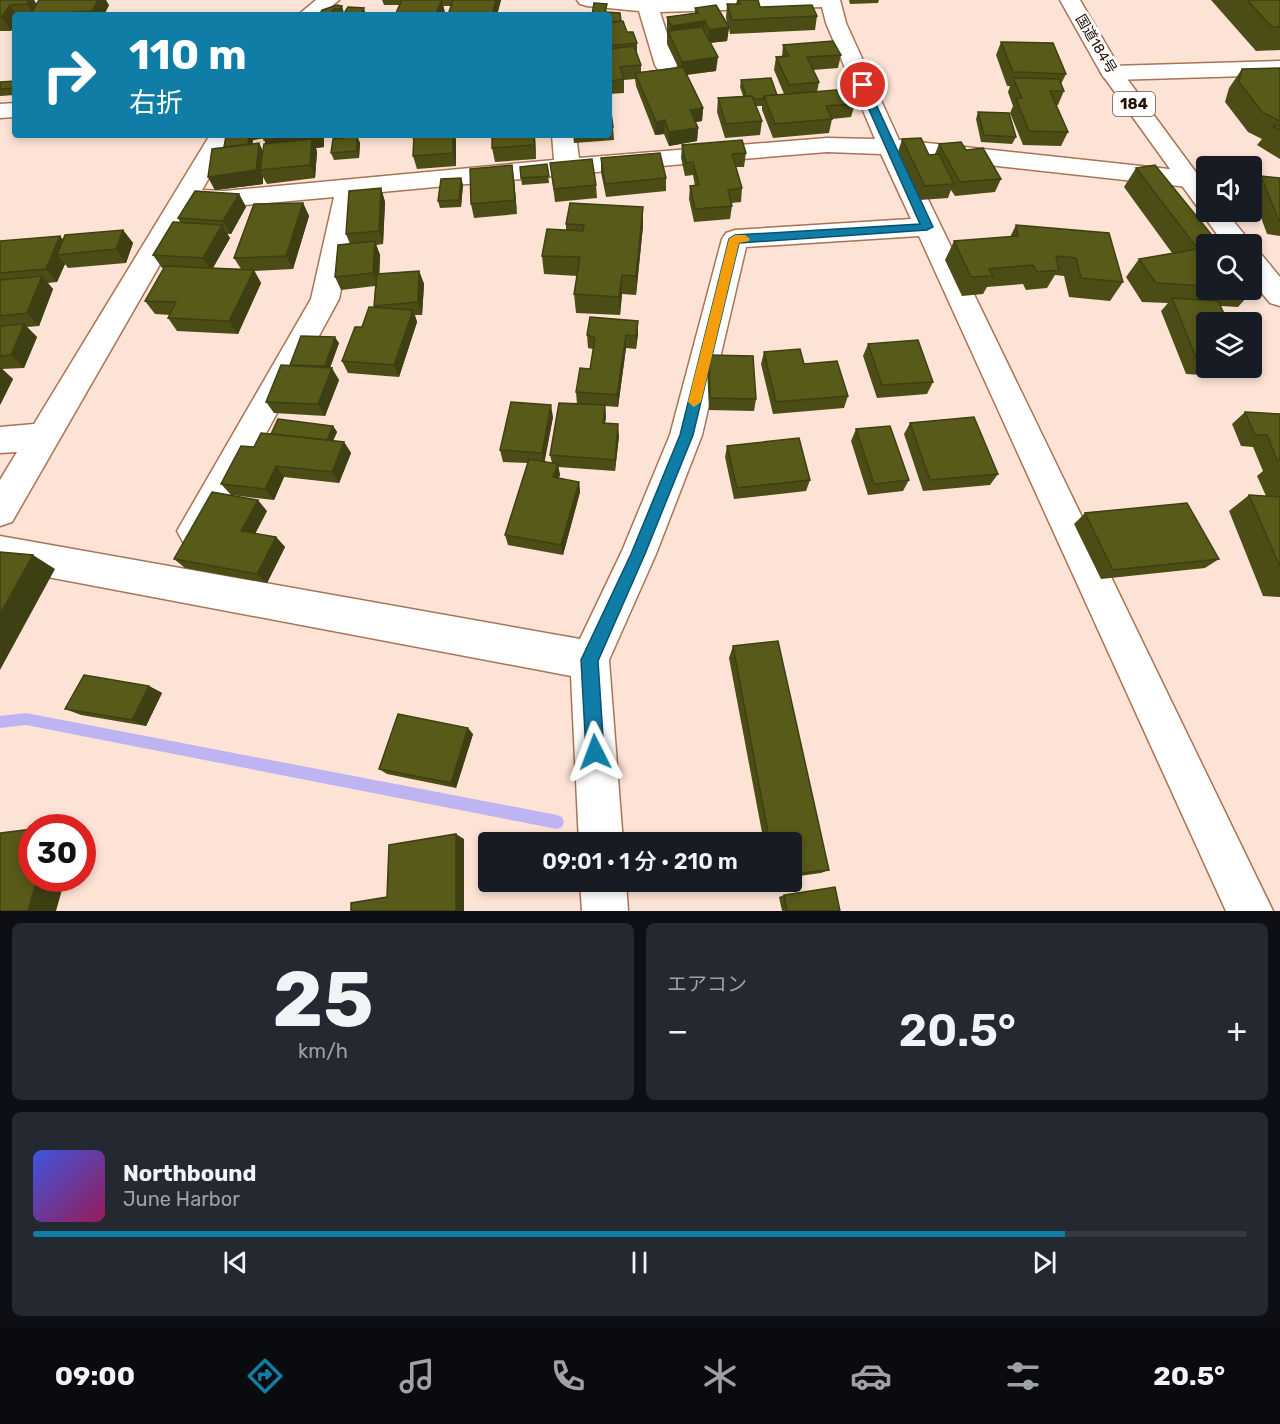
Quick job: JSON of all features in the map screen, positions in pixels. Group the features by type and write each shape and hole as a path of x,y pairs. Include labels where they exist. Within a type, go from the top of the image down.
{"main road":[{"path":"312,12 329,0"},
{"path":"587,0 648,6 830,0 836,23 890,147 1250,911"},
{"name":"国道184号","path":"1070,0 1112,73 1196,180"},
{"path":"648,6 666,65"},
{"path":"1112,73 1280,69"},
{"path":"0,511 220,138"},
{"path":"564,138 567,166"},
{"path":"185,198 224,199 567,166 827,145 890,147 1196,180"},
{"path":"166,583 325,298 349,187"},
{"path":"1220,222 1230,234"},
{"path":"600,832 590,660 638,554 686,435 735,239 927,227"},
{"path":"1262,274 1280,296"},
{"path":"0,440 45,436"},
{"path":"0,552 590,660"},
{"path":"604,892 605,911"}],"building":[{"path":"0,0 29,0 27,4 10,5 0,17"},
{"path":"39,0 98,0 92,11 32,12"},
{"path":"402,0 442,0 436,12 396,12"},
{"path":"453,0 496,0 493,12 449,12"},
{"path":"739,0 758,0 760,7 812,5 817,16 732,20 727,4 740,4"},
{"path":"1247,0 1280,0 1280,27 1272,27"},
{"path":"594,3 607,4 605,12 592,12"},
{"path":"337,5 342,6 332,12 321,12"},
{"path":"716,5 729,27 709,30 705,21 671,26 667,17 698,13 695,8"},
{"path":"348,7 364,8 362,12 345,12"},
{"path":"612,12 620,13 621,21 612,22"},
{"path":"623,21 627,32 633,32 637,43 612,46 612,23"},
{"path":"702,27 718,57 682,62 668,31"},
{"path":"833,41 841,55 807,57 819,82 789,85 776,57 789,56 783,45"},
{"path":"1001,42 1053,43 1066,74 1013,72"},
{"path":"634,46 641,65 620,67 624,79 612,81 612,49"},
{"path":"683,67 703,108 690,110 698,128 669,132 665,120 656,122 635,73"},
{"path":"1280,68 1280,121 1262,112 1239,82 1242,69"},
{"path":"771,78 777,95 764,96 763,99 746,96 741,80"},
{"path":"1013,78 1059,79 1064,91 1050,91 1068,132 1029,131 1016,99 1022,98"},
{"path":"12,81 12,88 0,89 0,82"},
{"path":"848,89 855,104 826,106 832,119 775,124 764,96"},
{"path":"752,96 762,121 726,124 718,98"},
{"path":"978,112 1009,113 1016,137 984,135"},
{"path":"226,138 249,138 248,144 224,147"},
{"path":"357,138 357,151 331,153 333,139"},
{"path":"414,138 453,138 453,153 413,156"},
{"path":"492,138 534,138 534,145 492,148"},
{"path":"921,138 929,155 939,154 954,184 925,186 902,139"},
{"path":"312,139 310,165 260,170 264,144"},
{"path":"742,140 746,153 732,154 742,188 728,190 732,206 695,209 690,186 699,185 693,162 686,163 682,145"},
{"path":"961,142 966,150 983,148 1001,179 960,182 939,144"},
{"path":"259,143 256,170 208,177 212,149"},
{"path":"660,153 666,178 605,184 601,158"},
{"path":"592,159 596,185 554,189 550,163"},
{"path":"547,164 549,176 521,178 520,167"},
{"path":"512,165 515,200 471,204 470,169"},
{"path":"1155,165 1196,216 1196,222 1201,222 1211,234 1196,234 1196,246 1136,168"},
{"path":"1262,176 1280,178 1279,221 1262,178"},
{"path":"461,178 459,200 438,201 441,179"},
{"path":"381,188 379,231 346,234 349,191"},
{"path":"195,191 239,194 223,221 178,218"},
{"path":"303,203 286,256 234,258 254,204"},
{"path":"570,203 643,207 636,276 622,275 619,297 574,294 580,257 542,256 547,229 583,231 584,225 566,224"},
{"path":"173,222 222,225 203,258 153,255"},
{"path":"1016,225 1109,233 1123,282 1081,278 1076,258 1056,256 1059,270 1037,272 1033,265 989,269 993,276 971,277 954,241 1018,236"},
{"path":"123,230 116,249 57,255 65,235"},
{"path":"60,236 46,269 0,273 0,241"},
{"path":"375,241 373,273 335,277 338,245"},
{"path":"1196,249 1196,285 1156,283 1139,259"},
{"path":"165,266 254,270 229,321 168,318 176,302 145,301"},
{"path":"419,271 418,302 374,306 377,274"},
{"path":"42,276 27,313 0,316 0,280"},
{"path":"1172,298 1218,301 1223,312 1196,312 1196,357"},
{"path":"369,307 413,310 394,365 342,361 355,327 362,327"},
{"path":"590,317 638,321 636,336 626,335 617,395 576,392 580,368 590,369 595,338 587,335"},
{"path":"24,324 11,355 0,356 0,326"},
{"path":"301,336 335,337 325,366 290,365"},
{"path":"918,340 933,382 882,385 868,344"},
{"path":"800,349 804,364 837,361 848,396 776,402 764,352"},
{"path":"709,355 753,356 756,399 710,398"},
{"path":"281,365 332,368 318,404 266,402"},
{"path":"511,402 551,405 542,453 500,450"},
{"path":"559,403 605,405 603,423 618,424 615,460 550,455"},
{"path":"1245,412 1280,414 1280,460 1277,460 1267,435 1255,435"},
{"path":"974,417 998,474 930,480 910,423"},
{"path":"278,419 333,426 327,440 271,434"},
{"path":"890,426 909,480 874,484 856,429"},
{"path":"261,433 344,442 332,472 276,466 265,489 221,484 241,446 254,447"},
{"path":"799,438 810,480 737,488 727,446"},
{"path":"529,459 558,464 553,477 579,482 561,545 505,535"},
{"path":"212,492 258,500 241,531 276,537 257,574 174,559"},
{"path":"1249,495 1280,497 1280,567"},
{"path":"1187,503 1219,559 1113,570 1085,513"},
{"path":"0,552 33,555 0,614"},
{"path":"778,641 829,870 802,873 802,832 768,832 733,646"},
{"path":"84,675 149,686 132,720 65,709"},
{"path":"398,714 468,728 451,783 379,769"},
{"path":"18,831 18,892 33,892 28,911 0,911 0,833"},
{"path":"456,834 456,911 351,911 351,903 387,897 389,845"},
{"path":"835,887 840,911 787,911 784,895"}],"waterway":[{"path":"0,722 26,719 557,822"}],"slow traffic":[{"path":"694,402 735,239 745,239"}],"route":[{"path":"595,752 590,660 638,554 686,435 735,239 927,227 863,85"}]}
